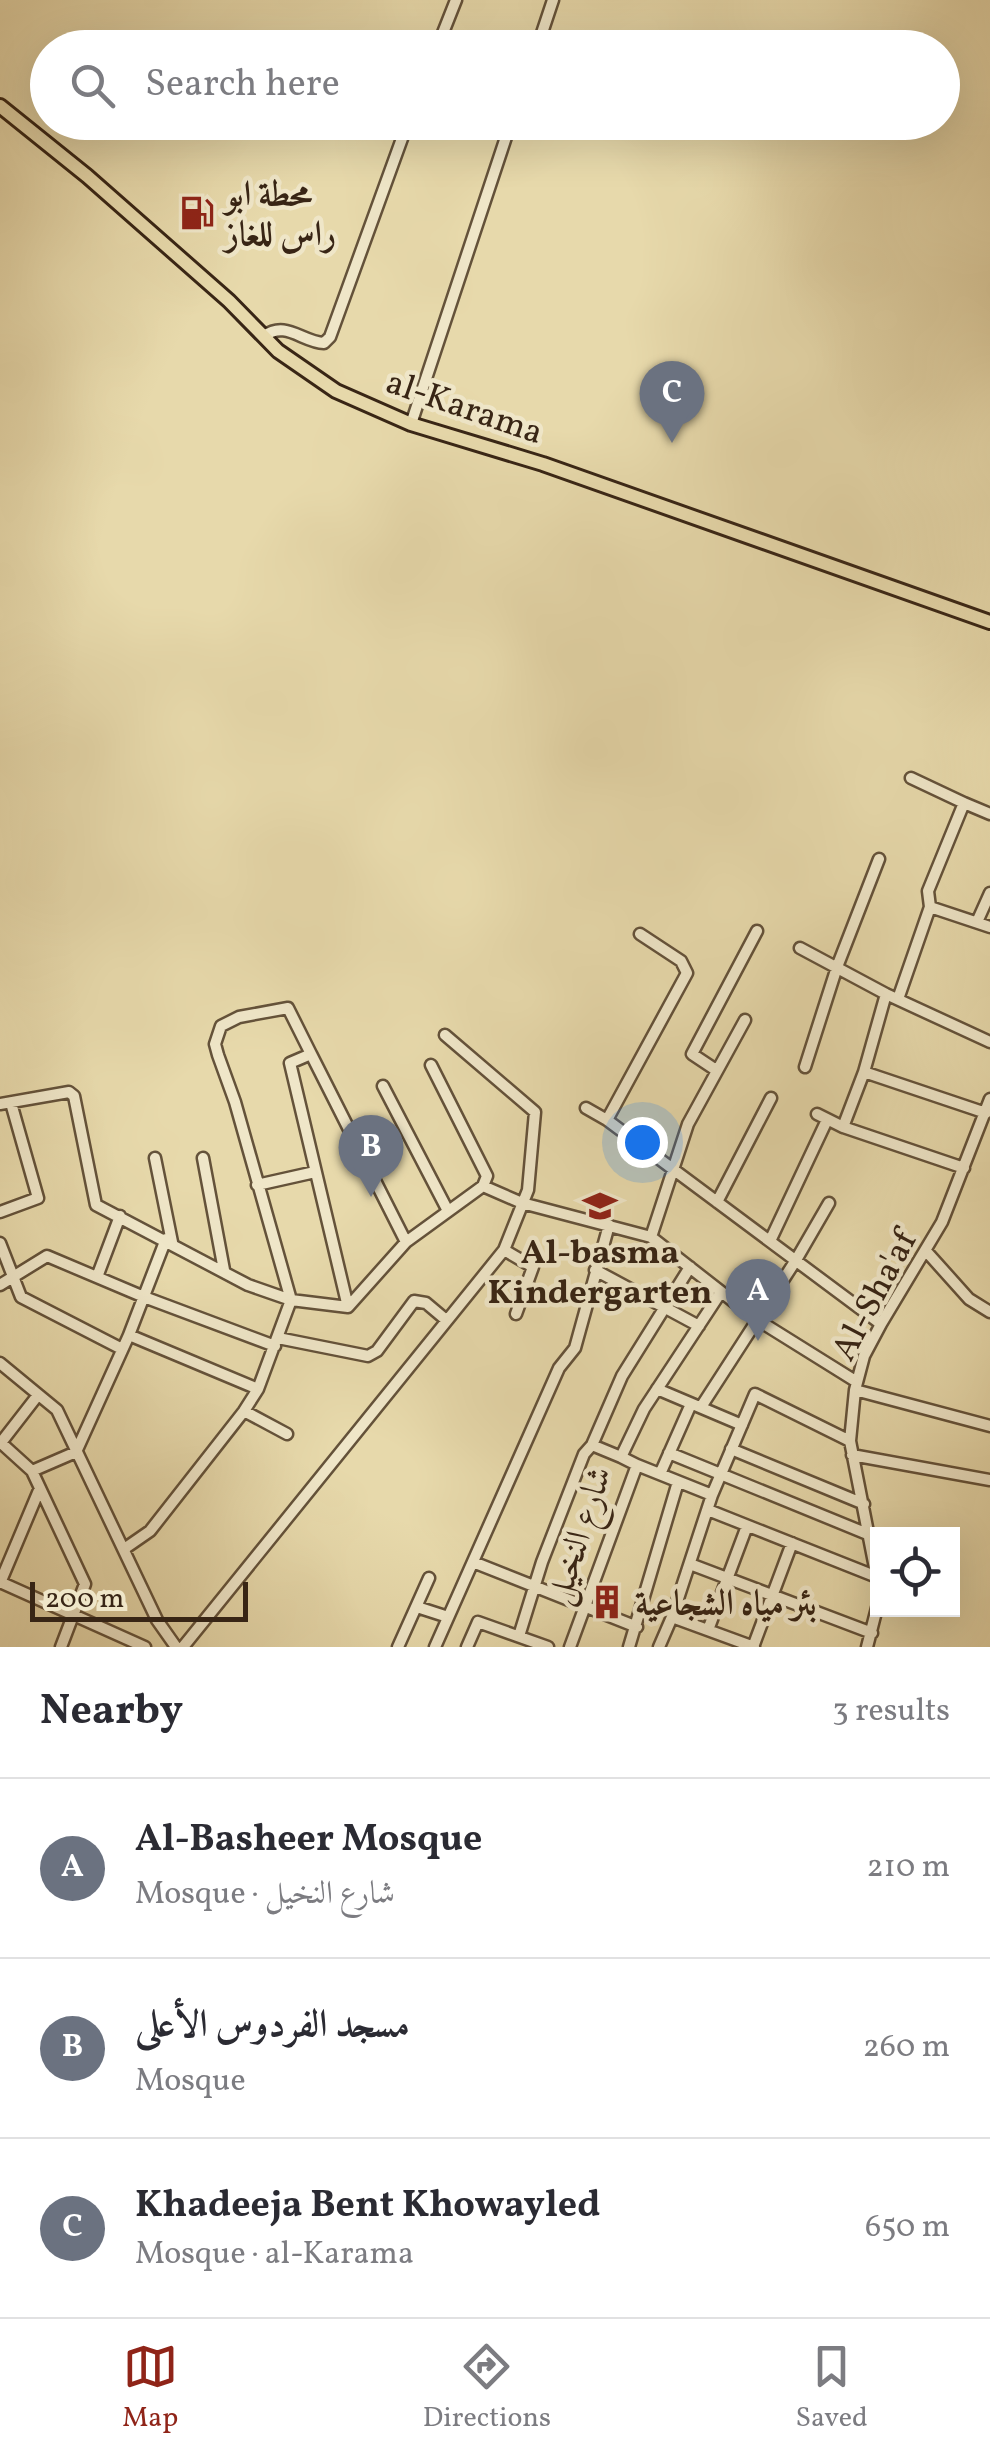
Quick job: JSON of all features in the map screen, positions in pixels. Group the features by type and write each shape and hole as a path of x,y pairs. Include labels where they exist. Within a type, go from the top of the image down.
{"main road":[{"name":"al-Karama","path":"0,106 30,130"},
{"name":"al-Karama","path":"42,140 87,176 278,351 336,391 411,424 543,464 990,622"}],"street":[{"path":"444,30 456,0"},
{"path":"543,30 553,0"},
{"path":"264,336 275,329 290,331 315,343 324,343 330,337 401,140"},
{"path":"411,424 504,140"},
{"path":"911,778 990,814"},
{"path":"898,1000 930,907 928,891 964,803"},
{"path":"804,1068 837,967 879,859"},
{"path":"978,922 990,893"},
{"path":"930,907 990,927"},
{"path":"716,1070 692,1054 757,931"},
{"path":"608,1120 687,973 681,961 640,934"},
{"path":"800,948 898,1000 990,1042"},
{"path":"843,1127 864,1072 886,994"},
{"path":"124,1550 150,1531 244,1411 258,1388 290,1300 215,1044 221,1026 239,1017 288,1008 406,1242"},
{"path":"650,1237 688,1124 745,1020"},
{"path":"0,1362 57,1410 158,1620 180,1647 504,1250 528,1190 536,1112 444,1034"},
{"path":"311,1054 290,1063 348,1307"},
{"path":"348,1307 406,1242 482,1186 487,1176 431,1066"},
{"path":"864,1072 986,1113"},
{"path":"383,1086 448,1211"},
{"path":"0,1212 38,1198 6,1104 68,1092 74,1096 96,1204 248,1284 290,1300 348,1307"},
{"path":"717,1202 771,1098"},
{"name":"Al-Sha'af","path":"870,1535 850,1441 856,1386 864,1356 926,1251 964,1168 985,1133 990,1099"},
{"path":"586,1108 608,1120 881,1324"},
{"path":"770,1240 822,1117 964,1168"},
{"path":"32,1471 76,1452 169,1241 155,1158"},
{"path":"203,1158 224,1270"},
{"path":"257,1185 316,1172"},
{"path":"482,1186 522,1203 650,1237 756,1319 856,1386 990,1426"},
{"path":"660,1474 696,1406 796,1260 829,1203"},
{"path":"98,1277 120,1216"},
{"path":"435,1647 559,1368 575,1348 609,1226"},
{"path":"0,1243 21,1298 122,1349"},
{"path":"504,1250 533,1267 516,1314"},
{"path":"926,1251 968,1299 990,1312"},
{"path":"0,1285 47,1256 144,1297 277,1342 362,1357 376,1351 414,1301 426,1303 446,1319"},
{"path":"519,1636 584,1454 592,1445 622,1376 690,1267"},
{"path":"595,1270 699,1326"},
{"name":"شارع النخيل","path":"570,1647 637,1465 621,1457 656,1389 720,1292"},
{"path":"129,1334 258,1388"},
{"path":"656,1389 742,1425"},
{"path":"659,1647 720,1473 755,1394 850,1441"},
{"path":"38,1395 0,1443 32,1471 86,1584 61,1647"},
{"path":"244,1411 286,1434"},
{"path":"592,1445 621,1457"},
{"path":"731,1448 864,1504"},
{"path":"670,1453 870,1535"},
{"path":"852,1455 990,1480"},
{"path":"637,1465 712,1495"},
{"path":"629,1647 678,1482"},
{"path":"40,1488 0,1583 145,1647"},
{"path":"708,1510 870,1577"},
{"path":"708,1630 747,1526"},
{"path":"672,1616 754,1647 792,1543"},
{"path":"473,1562 636,1627"},
{"path":"690,1564 872,1633"},
{"path":"398,1647 429,1578"},
{"path":"416,1607 448,1617"},
{"path":"867,1647 875,1617"},
{"path":"467,1647 478,1622 548,1647"}],"place":[{"name":"محطة ابو راس للغاز","path":"197,213"},
{"name":"Khadeeja Bent Khowayled","path":"672,443"},
{"name":"مسجد الفردوس الأعلى","path":"371,1197"},
{"name":"Al-basma Kindergarten","path":"600,1206"},
{"name":"Al-Basheer Mosque","path":"758,1341"},
{"name":"بئر مياه الشجاعية","path":"607,1602"}]}
